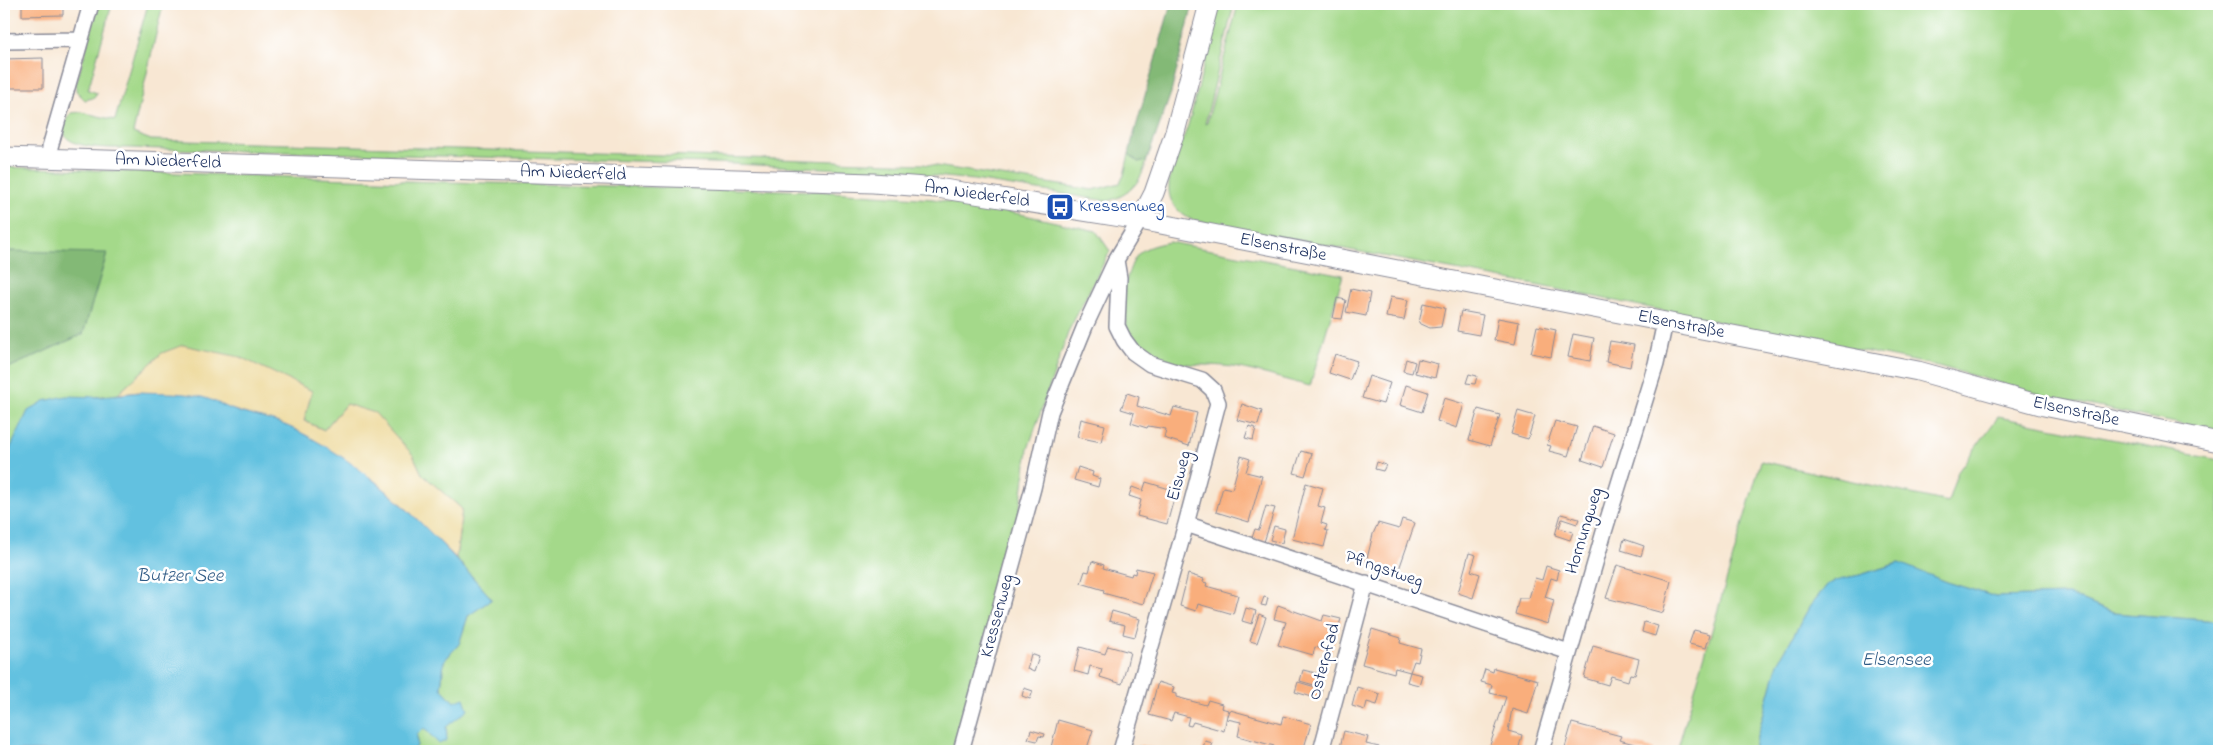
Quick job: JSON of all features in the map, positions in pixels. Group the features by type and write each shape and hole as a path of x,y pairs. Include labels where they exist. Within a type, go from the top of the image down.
{"street":[{"path":"50,159 50,147 91,4"},
{"name":"Kressenweg","path":"961,751 1033,488 1050,412 1085,326 1116,260 1154,193 1175,132 1209,4"},
{"path":"4,41 80,40"},
{"name":"Am Niederfeld","path":"4,157 873,183 937,188 1140,220"},
{"name":"Elsenstraße","path":"1140,220 1918,371 2044,406 2219,442"},
{"name":"Eisweg","path":"1116,260 1118,278 1117,326 1124,340 1133,352 1150,364 1202,380 1213,390 1218,403 1186,524 1121,751"},
{"name":"Hornungweg","path":"1541,751 1656,364 1665,322"},
{"name":"Pfingstweg","path":"1186,524 1569,652"},
{"name":"Osterpfad","path":"1321,751 1366,583"}],"green space":[{"path":"99,4 112,4 88,90 97,93 93,98 85,100 76,91 76,84"},
{"path":"148,4 163,4 133,133 151,140 923,164 1093,190 1120,183 1129,154 1138,162 1147,160 1145,168 1134,186 1123,195 1108,201 974,180 888,171 712,163 108,148 82,145 71,141 64,134 64,125 71,113 81,112 115,120"},
{"path":"1171,4 1193,4 1171,93 1147,160 1138,162 1129,154"},
{"path":"1220,4 1234,4 1205,124 1207,123 1238,4 2219,4 2219,432 2054,398 1938,366 1556,289 1192,220 1180,212 1174,205 1169,192 1170,175 1189,122"},
{"path":"4,167 405,181 817,191 933,199 1020,214 1096,231 1110,251 1069,330 1028,449 1019,514 954,751 397,751 413,750 417,746 417,735 424,728 439,743 447,735 446,727 454,702 441,688 444,661 459,644 468,616 492,599 456,558 462,509 422,474 413,455 346,404 324,430 162,353 118,394 86,398 28,411 4,469 4,370 83,334 107,254 4,251"},
{"path":"1169,242 1343,275 1310,386 1234,367 1178,363 1163,360 1150,355 1138,347 1130,335 1125,319 1123,300 1129,271 1140,252 1151,246"},
{"path":"4,251 107,253 83,334 4,370"},
{"path":"1998,417 2219,460 2219,621 2113,613 2069,595 1996,597 1947,582 1898,563 1828,584 1810,606 1778,663 1753,751 1677,751 1761,461 1948,502 1957,473"}],"sand":[{"path":"183,345 240,357 312,391 304,421 324,430 346,404 375,413 413,455 422,474 462,509 456,558 404,506 375,481 331,450 293,429 234,410 140,392 118,394 162,353"}],"water":[{"name":"Butzer See","path":"140,392 176,393 202,397 236,411 287,426 323,445 351,463 401,504 448,550 492,599 468,616 459,644 444,661 441,688 454,702 464,698 468,710 446,727 447,740 439,744 424,728 417,735 417,746 413,750 397,751 4,751 4,469 10,449 28,411 44,401 66,396 100,397"},
{"name":"Elsensee","path":"1899,563 1947,582 1996,597 2069,595 2113,613 2219,621 2219,751 1753,751 1778,663 1810,606 1828,584"}],"building":[{"path":"22,4 63,4 63,15 22,16"},
{"path":"43,58 43,88 4,88 4,59"},
{"path":"1351,289 1370,293 1366,316 1346,312"},
{"path":"1390,297 1408,300 1404,320 1386,317"},
{"path":"1337,298 1346,300 1342,319 1333,318"},
{"path":"1423,303 1445,308 1441,327 1430,328 1419,323"},
{"path":"1461,311 1483,315 1479,335 1457,331"},
{"path":"1498,318 1519,322 1515,344 1494,340"},
{"path":"1537,326 1556,330 1551,357 1531,353"},
{"path":"1573,334 1594,338 1590,361 1568,357"},
{"path":"1610,341 1634,345 1630,367 1606,362"},
{"path":"1335,354 1357,361 1350,380 1329,373"},
{"path":"1406,359 1415,362 1412,373 1403,371"},
{"path":"1418,359 1438,364 1435,378 1415,373"},
{"path":"1469,374 1477,376 1475,384 1466,383"},
{"path":"1369,376 1390,383 1383,404 1362,398"},
{"path":"1406,385 1428,392 1422,412 1400,405"},
{"path":"1127,393 1139,397 1137,406 1171,416 1174,407 1197,413 1189,446 1164,438 1166,429 1148,426 1147,428 1131,423 1134,413 1121,409"},
{"path":"1444,398 1464,404 1457,428 1437,421"},
{"path":"1242,404 1262,411 1258,425 1237,420"},
{"path":"1478,409 1500,415 1490,446 1469,440"},
{"path":"1518,411 1535,416 1528,439 1511,434"},
{"path":"1081,419 1105,425 1101,442 1077,437"},
{"path":"1555,421 1577,427 1568,456 1549,451 1551,446 1547,445"},
{"path":"1249,426 1256,428 1253,440 1245,438"},
{"path":"1593,426 1614,433 1603,467 1582,460"},
{"path":"1301,451 1312,454 1305,476 1294,473"},
{"path":"1241,456 1250,459 1246,472 1262,476 1249,522 1216,512 1223,487 1232,489"},
{"path":"1377,462 1386,465 1383,471 1375,469"},
{"path":"1078,467 1093,472 1092,476 1100,479 1098,487 1074,480"},
{"path":"1146,482 1176,491 1167,524 1137,516 1141,500 1129,496 1132,487 1143,491"},
{"path":"1306,483 1323,488 1318,506 1325,508 1321,523 1327,525 1325,530 1328,531 1324,547 1292,539"},
{"path":"1266,506 1275,508 1264,542 1252,538 1255,529 1259,530"},
{"path":"1561,514 1579,519 1577,524 1562,519 1559,528 1573,532 1570,540 1555,535"},
{"path":"1402,519 1415,523 1398,572 1366,563 1373,534 1378,523 1399,529"},
{"path":"1274,526 1285,529 1282,543 1270,540"},
{"path":"1624,539 1644,546 1641,556 1621,550"},
{"path":"1469,553 1476,555 1471,571 1480,574 1473,598 1458,593"},
{"path":"1092,561 1104,565 1103,568 1131,576 1132,573 1135,574 1136,568 1153,572 1143,604 1103,593 1104,590 1081,583 1085,571 1089,572"},
{"path":"1617,565 1671,581 1663,613 1606,598"},
{"path":"1546,566 1559,570 1557,580 1551,578 1545,597 1554,600 1548,624 1515,614 1519,598 1529,598 1535,578 1542,580"},
{"path":"1188,574 1204,579 1203,582 1207,583 1206,586 1238,595 1233,614 1198,604 1196,611 1180,606"},
{"path":"1264,597 1268,598 1266,606 1261,605"},
{"path":"1278,605 1322,621 1324,615 1341,619 1331,651 1315,647 1313,655 1278,645 1286,622 1274,619"},
{"path":"1246,608 1256,611 1252,624 1242,621"},
{"path":"1112,611 1140,619 1135,637 1123,634 1125,625 1109,621"},
{"path":"1259,614 1266,617 1257,643 1250,641"},
{"path":"1644,622 1658,626 1655,636 1642,632"},
{"path":"1372,629 1401,638 1400,643 1421,649 1418,662 1414,661 1410,672 1395,668 1394,673 1362,664"},
{"path":"1694,630 1710,634 1706,648 1689,644"},
{"path":"1108,646 1130,652 1122,684 1100,677 1102,669 1090,666 1088,675 1074,671 1080,647 1105,654"},
{"path":"1593,646 1639,659 1635,675 1630,674 1628,681 1611,676 1608,685 1584,678"},
{"path":"1031,654 1039,657 1034,672 1027,669"},
{"path":"1494,668 1538,680 1528,714 1512,709 1508,731 1522,735 1518,751 1488,751 1506,697 1490,693 1492,685 1481,682 1485,669 1493,672"},
{"path":"1303,670 1324,675 1321,687 1300,681"},
{"path":"1410,672 1422,675 1419,685 1407,682"},
{"path":"1158,682 1174,687 1172,693 1176,694 1176,697 1206,705 1208,700 1222,704 1221,708 1228,710 1224,731 1193,722 1191,726 1187,725 1189,717 1174,713 1171,721 1149,715"},
{"path":"1298,682 1322,689 1319,699 1295,692"},
{"path":"1357,687 1380,694 1377,705 1367,702 1365,710 1352,706"},
{"path":"1024,688 1033,691 1030,699 1022,696"},
{"path":"1230,710 1281,724 1283,716 1311,724 1303,751 1273,751 1274,746 1238,736 1241,722 1227,719"},
{"path":"1058,720 1093,730 1086,751 1050,751"},
{"path":"1572,723 1621,736 1619,740 1654,749 1654,751 1564,751"},
{"path":"1031,730 1045,734 1044,737 1039,736 1037,741 1028,739"},
{"path":"1344,731 1368,737 1366,744 1379,747 1378,751 1339,751"},
{"path":"1205,741 1213,743 1210,751 1202,751"},
{"path":"1140,745 1154,748 1153,751 1139,751"}],"place":[{"name":"Kressenweg","path":"1060,207"}]}
